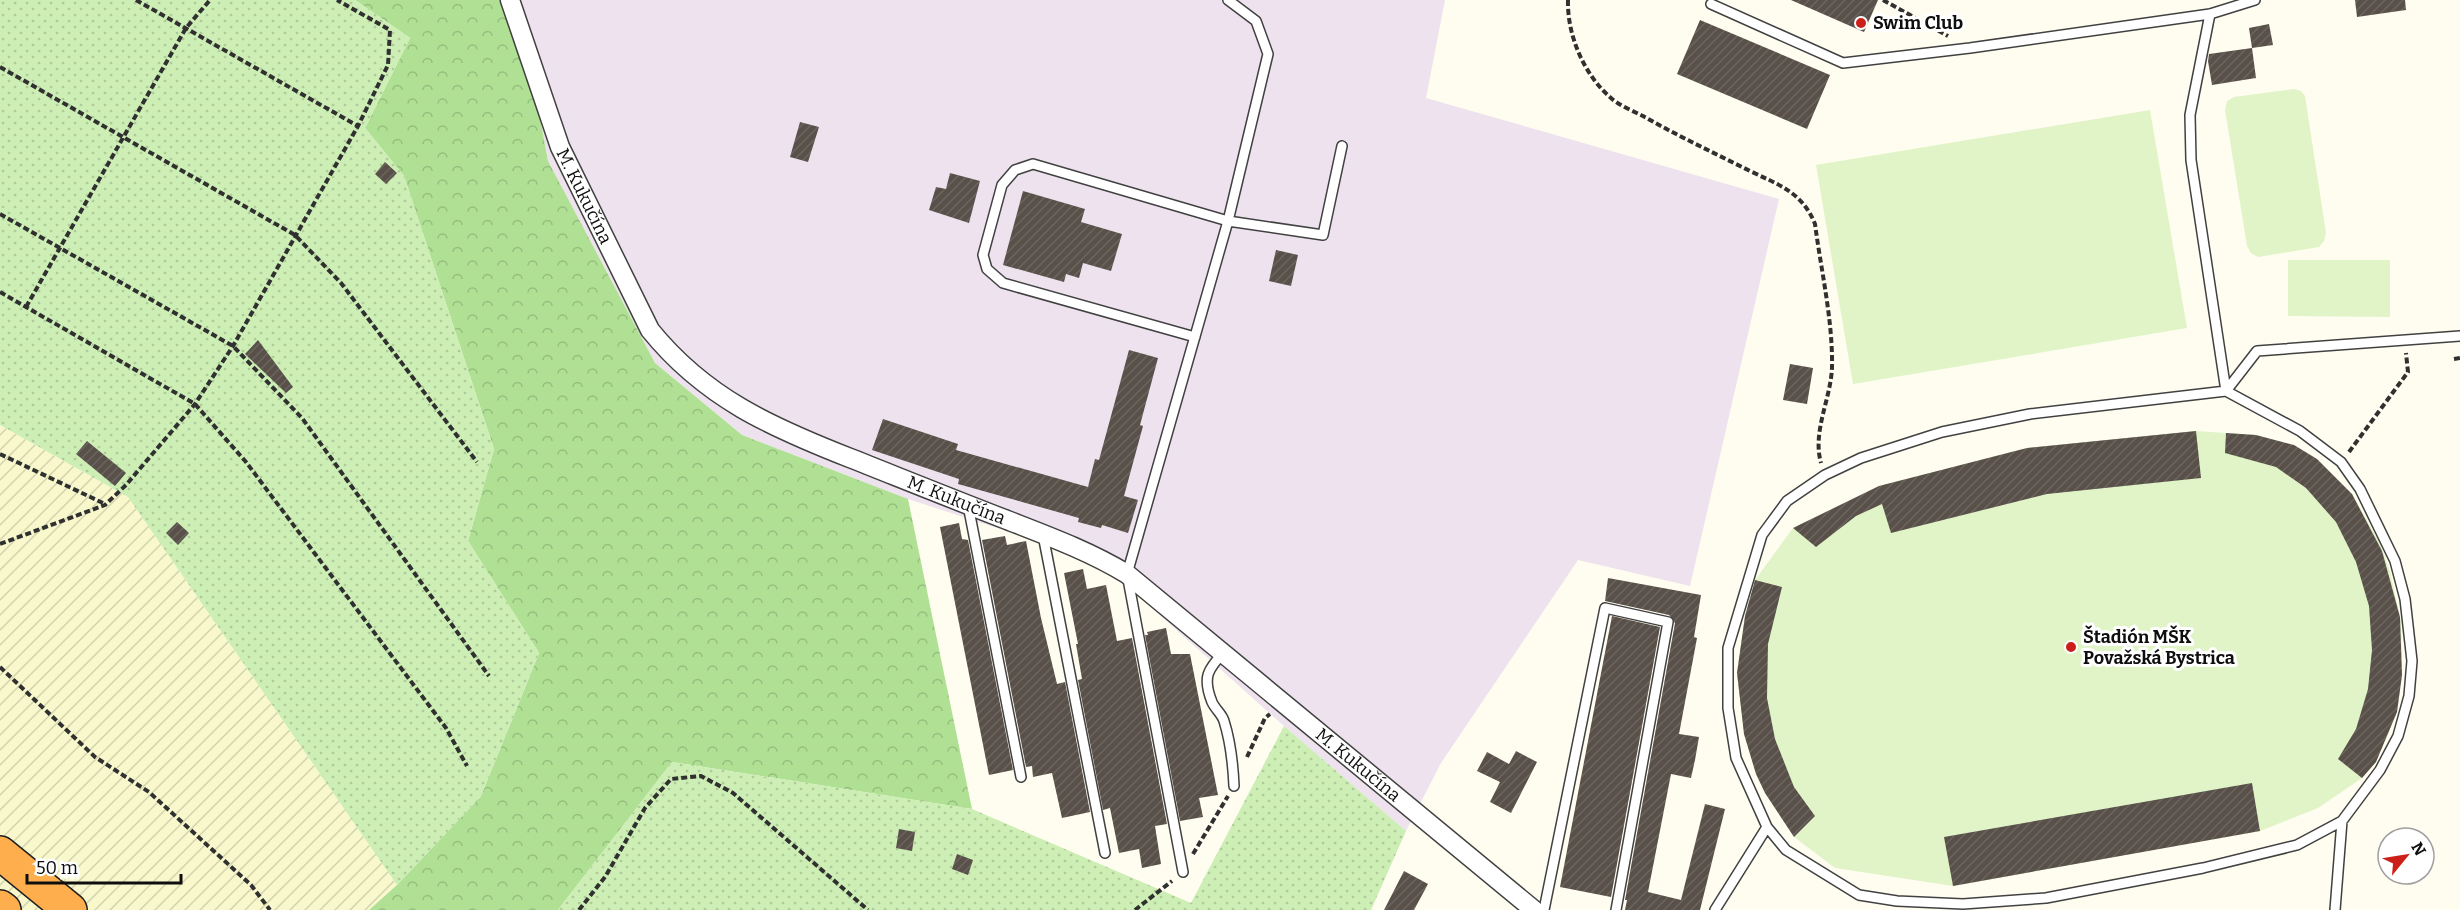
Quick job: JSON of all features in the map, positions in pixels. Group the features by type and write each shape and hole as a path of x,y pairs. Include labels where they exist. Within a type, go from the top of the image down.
{"highway":[{"path":"0,853 70,910"},
{"path":"0,907 4,910"}],"street":[{"name":"M. Kukučína","path":"510,0 560,147 650,330 663,345 716,393 758,418 824,448 1043,535 1107,562 1127,574 1534,910"}],"lane":[{"path":"1183,872 1127,574 1228,221 1268,54 1256,21 1228,0"},
{"path":"1711,4 1844,63 1970,48 2210,14 2255,0"},
{"path":"2210,14 2190,115 2191,160 2226,391"},
{"path":"1195,337 1003,283 987,269 983,255 1002,185 1015,170 1033,164 1228,221 1323,236 1342,146"},
{"path":"2226,391 2258,351 2460,336"},
{"path":"2226,391 2300,431 2341,462 2360,489 2395,561 2405,599 2412,661 2409,696 2398,736 2366,791 2342,821 2297,845 2203,868 2046,898 1963,904 1897,901 1859,895 1786,850 1767,827 1736,758 1728,708 1728,648 1762,535 1787,501 1825,475 1861,458 1942,432 2030,414 2226,391"},
{"path":"968,505 1021,777"},
{"path":"1043,535 1105,854"},
{"path":"1544,910 1605,608 1668,622 1616,910"},
{"path":"1224,652 1209,669 1207,684 1212,703 1223,719 1232,752 1233,786"},
{"path":"2335,910 2342,821"},
{"path":"1715,910 1767,827"}],"path":[{"path":"136,0 358,126"},
{"path":"26,307 186,28 210,0"},
{"path":"0,544 105,505 126,486 195,404 233,346 358,126 388,64 390,30 337,0"},
{"path":"1568,0 1567,17 1585,65 1589,74 1611,99 1674,134 1780,185 1798,196 1810,212 1815,224 1831,345 1832,369 1819,434 1820,459 1825,475"},
{"path":"1883,0 1970,48"},
{"path":"0,67 295,235 341,283 477,462"},
{"path":"0,214 233,346 302,418 489,676"},
{"path":"0,292 195,404 246,462 446,728 466,766"},
{"path":"2341,462 2408,372 2405,340"},
{"path":"2454,358 2460,358"},
{"path":"0,454 105,505"},
{"path":"0,668 95,757 149,792 251,885 270,910"},
{"path":"1135,910 1183,872 1233,786 1265,718 1283,701"},
{"path":"579,910 605,877 645,808 671,779 701,776 733,793 867,910"}],"shaded area":[{"path":"518,0 1445,0 1426,98 1779,199 1690,586 1578,560 1441,763 1406,831 1117,577 1028,538 908,499 742,435 655,363 548,161"}],"green space":[{"path":"0,0 355,0 410,38 365,128 404,176 494,449 468,541 539,653 481,796 397,885 128,497 0,425"},
{"path":"355,0 518,0 548,161 655,363 742,435 908,499 972,809 672,762 558,910 369,910 397,885 481,796 539,653 468,541 494,449 404,176 365,128 410,38"},
{"path":"2294,89 2301,91 2305,96 2326,233 2319,247 2258,257 2251,253 2247,246 2225,110 2227,101 2234,97"},
{"path":"2150,110 2187,328 1853,384 1816,165"},
{"path":"2288,260 2390,260 2390,317 2288,316"},
{"path":"0,425 128,497 397,885 369,910 0,910"},
{"name":"Štadión MŠK Považská Bystrica","path":"2196,431 2256,435 2352,494 2380,543 2390,571 2401,622 2402,675 2397,712 2376,762 2362,778 2318,808 2260,831 1953,886 1835,868 1794,837 1765,793 1756,774 1744,734 1737,673 1745,616 1755,580 1793,528 1879,486 2027,448"},
{"path":"1284,726 1406,831 1371,910 558,910 672,762 972,809 1191,903"}],"building":[{"path":"1791,0 1878,0 1864,32"},
{"path":"2355,0 2405,0 2406,10 2357,17"},
{"path":"1700,20 1830,75 1807,129 1677,74"},
{"path":"2269,24 2273,45 2252,48 2249,28"},
{"path":"2252,48 2256,78 2212,85 2209,54"},
{"path":"800,122 819,127 808,162 790,157"},
{"path":"385,162 397,173 386,184 375,174"},
{"path":"950,173 980,181 969,223 929,210 936,187 946,189"},
{"path":"1023,191 1085,209 1081,222 1122,234 1111,271 1083,263 1079,278 1066,274 1064,282 1003,265"},
{"path":"1276,250 1298,255 1291,286 1269,281"},
{"path":"258,340 293,387 286,393 245,354"},
{"path":"1129,350 1158,358 1124,496 1138,500 1128,533 1102,525 1101,528 1078,522 1079,518 958,484 959,479 872,450 883,419 958,444 956,450 1088,487 1095,459 1099,460"},
{"path":"1790,364 1813,368 1807,404 1783,400"},
{"path":"2196,431 2201,478 2047,494 1891,533 1882,504 1856,516 1816,547 1793,528 1879,486 2027,448"},
{"path":"2226,433 2256,435 2294,445 2317,459 2352,494 2382,551 2400,617 2402,675 2397,712 2376,762 2362,778 2338,759 2356,729 2368,689 2372,650 2369,606 2356,562 2336,522 2306,488 2276,467 2225,453"},
{"path":"87,441 126,473 115,486 76,454"},
{"path":"177,522 189,533 178,545 166,533"},
{"path":"959,523 962,539 968,540 1013,770 989,775 940,527"},
{"path":"1005,536 1007,545 1026,541 1057,684 1065,682 1090,812 1062,818 1052,773 1033,777 1032,766 1026,767 982,540"},
{"path":"1083,569 1087,589 1106,585 1117,641 1132,638 1167,824 1155,826 1161,864 1142,868 1139,849 1119,853 1110,808 1103,810 1078,680 1082,679 1076,644 1078,644 1064,573"},
{"path":"1608,578 1701,595 1694,637 1697,638 1679,734 1699,737 1695,760 1691,778 1671,774 1648,892 1681,900 1705,804 1725,809 1700,910 1625,910 1675,623 1669,615 1605,601"},
{"path":"1755,580 1782,587 1768,644 1767,698 1775,739 1794,787 1815,816 1794,837 1765,793 1756,774 1744,734 1737,673 1745,616"},
{"path":"1612,616 1660,627 1611,897 1560,887"},
{"path":"1166,628 1171,654 1190,654 1218,795 1199,798 1203,817 1180,821 1145,635 1148,635 1147,632"},
{"path":"1516,751 1537,762 1511,813 1490,802 1500,782 1477,771 1487,752 1509,764"},
{"path":"2252,783 2260,831 1953,886 1944,837"},
{"path":"899,829 915,832 912,851 896,848"},
{"path":"957,854 973,860 968,875 952,869"},
{"path":"1404,871 1428,884 1414,910 1384,910"}],"place":[{"name":"Swim Club","path":"1861,23"},
{"name":"Štadión MŠK Považská Bystrica","path":"2071,647"}]}
